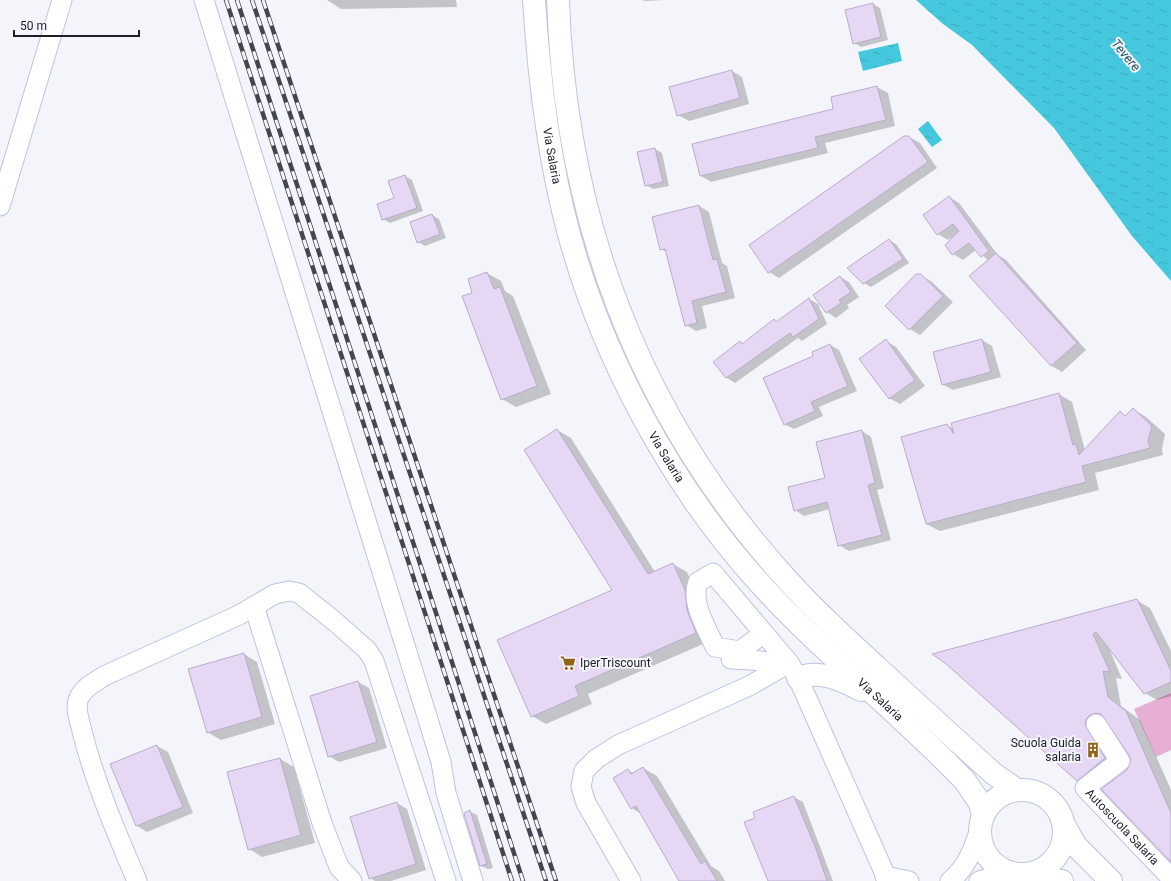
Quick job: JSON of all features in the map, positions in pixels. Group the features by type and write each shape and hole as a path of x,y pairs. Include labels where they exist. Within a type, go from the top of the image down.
{"main road":[{"name":"Via Salaria","path":"534,0 539,72 551,152 559,195 584,283 606,339 626,382 664,452 700,509 754,577 799,624 965,781 980,803 982,822"},
{"name":"Via Salaria","path":"558,0 562,71 567,109 578,175 587,212 609,285 627,330 676,429 722,499 747,533 809,604 989,770 1017,790"},
{"path":"794,671 827,676 850,684 882,702"},
{"path":"1016,873 1039,871 1051,863 1061,851 1065,836 1062,817 1055,804 1043,794 1029,790 1017,790 1004,794 991,803 982,822 981,841 986,854 996,865 1016,873 1062,881"},
{"path":"1064,825 1076,846 1111,881"}],"street":[{"path":"0,206 62,0"},
{"path":"204,0 441,762 446,793 473,881"},
{"path":"794,671 770,663 736,655 715,647 700,610 696,587 698,582 713,573 794,671 886,878 909,881"},
{"path":"137,881 106,810 90,762 77,710 78,698 85,689 104,676 239,615 274,594 289,591 299,593 334,620 371,655 379,672 446,881"},
{"path":"254,606 322,823 339,867 352,881"},
{"path":"736,655 763,634"},
{"path":"631,881 586,803 582,787 584,771 596,759 618,745 749,686 794,671"},
{"name":"Autoscuola Salaria","path":"1096,724 1120,761 1085,788 1171,878"},
{"path":"950,881 967,863 982,822"},
{"path":"979,881 1016,873"}],"shaded area":[{"path":"1171,693 1171,750 1156,757 1134,709"}],"water":[{"name":"Tevere","path":"916,0 1171,0 1171,281 1132,236 1054,128 972,45 943,24"},
{"path":"898,43 902,61 863,71 858,52"},
{"path":"928,121 942,140 932,147 918,129"}],"building":[{"path":"873,3 881,37 853,44 845,10"},
{"path":"732,70 740,98 677,116 669,87"},
{"path":"877,86 886,120 815,137 818,148 700,176 692,144 833,109 831,97"},
{"path":"904,136 909,136 928,162 768,273 749,245"},
{"path":"655,148 663,182 645,186 637,152"},
{"path":"405,175 417,208 382,220 377,204 394,198 388,181"},
{"path":"949,196 989,251 981,257 969,243 952,255 945,245 959,231 953,224 937,235 923,215"},
{"path":"699,205 713,260 717,259 726,292 692,301 697,323 685,326 665,249 660,250 652,217"},
{"path":"432,214 440,234 417,243 410,222"},
{"path":"889,239 903,259 863,284 847,268"},
{"path":"996,253 1077,343 1051,366 969,276"},
{"path":"487,272 494,289 500,287 537,386 501,400 462,296 472,293 468,279"},
{"path":"916,274 921,274 943,296 909,330 885,306"},
{"path":"840,276 851,292 839,300 841,303 826,313 813,295"},
{"path":"809,298 819,319 793,337 790,333 726,378 713,362 740,341 742,344 774,319 776,322"},
{"path":"886,339 915,380 889,399 859,359"},
{"path":"982,339 991,372 942,385 933,352"},
{"path":"830,344 848,386 811,402 815,411 784,425 763,378 813,356 812,352"},
{"path":"1059,393 1073,445 1076,444 1079,455 1120,411 1125,416 1133,408 1152,426 1148,441 1150,448 1082,466 1086,482 926,524 901,437 947,424 954,434 951,423"},
{"name":"IperTriscount","path":"557,429 648,574 673,563 685,590 687,610 696,633 575,686 579,696 531,717 497,640 612,590 524,450"},
{"path":"862,430 875,483 868,485 882,535 838,546 827,502 794,511 788,487 825,478 816,442"},
{"name":"Scuola Guida salaria","path":"1137,599 1171,671 1171,682 1144,694 1096,632 1093,634 1110,672 1103,671 1108,697 1126,711 1171,813 1171,862 1101,789 1127,770 1131,760 1101,714 1096,713 1090,715 1086,719 1085,725 1105,758 1077,781 945,663 932,654"},
{"path":"244,653 262,717 207,733 188,669"},
{"path":"358,681 377,742 328,757 310,696"},
{"path":"157,745 183,807 136,826 110,764"},
{"path":"280,758 301,835 248,850 227,772"},
{"path":"643,767 701,864 705,861 717,881 679,881 636,806 631,809 613,778 628,769 631,774"},
{"path":"794,796 816,849 827,881 768,881 744,822 755,818 753,812"},
{"path":"397,802 416,864 369,879 350,817"},
{"path":"470,810 487,864 480,866 464,813"}],"railway":[{"path":"226,0 512,881"},
{"path":"237,0 523,881"},
{"path":"252,0 546,881"},
{"path":"263,0 556,881"}],"place":[{"name":"IperTriscount","path":"568,663"},
{"name":"Scuola Guida salaria","path":"1093,750"}]}
